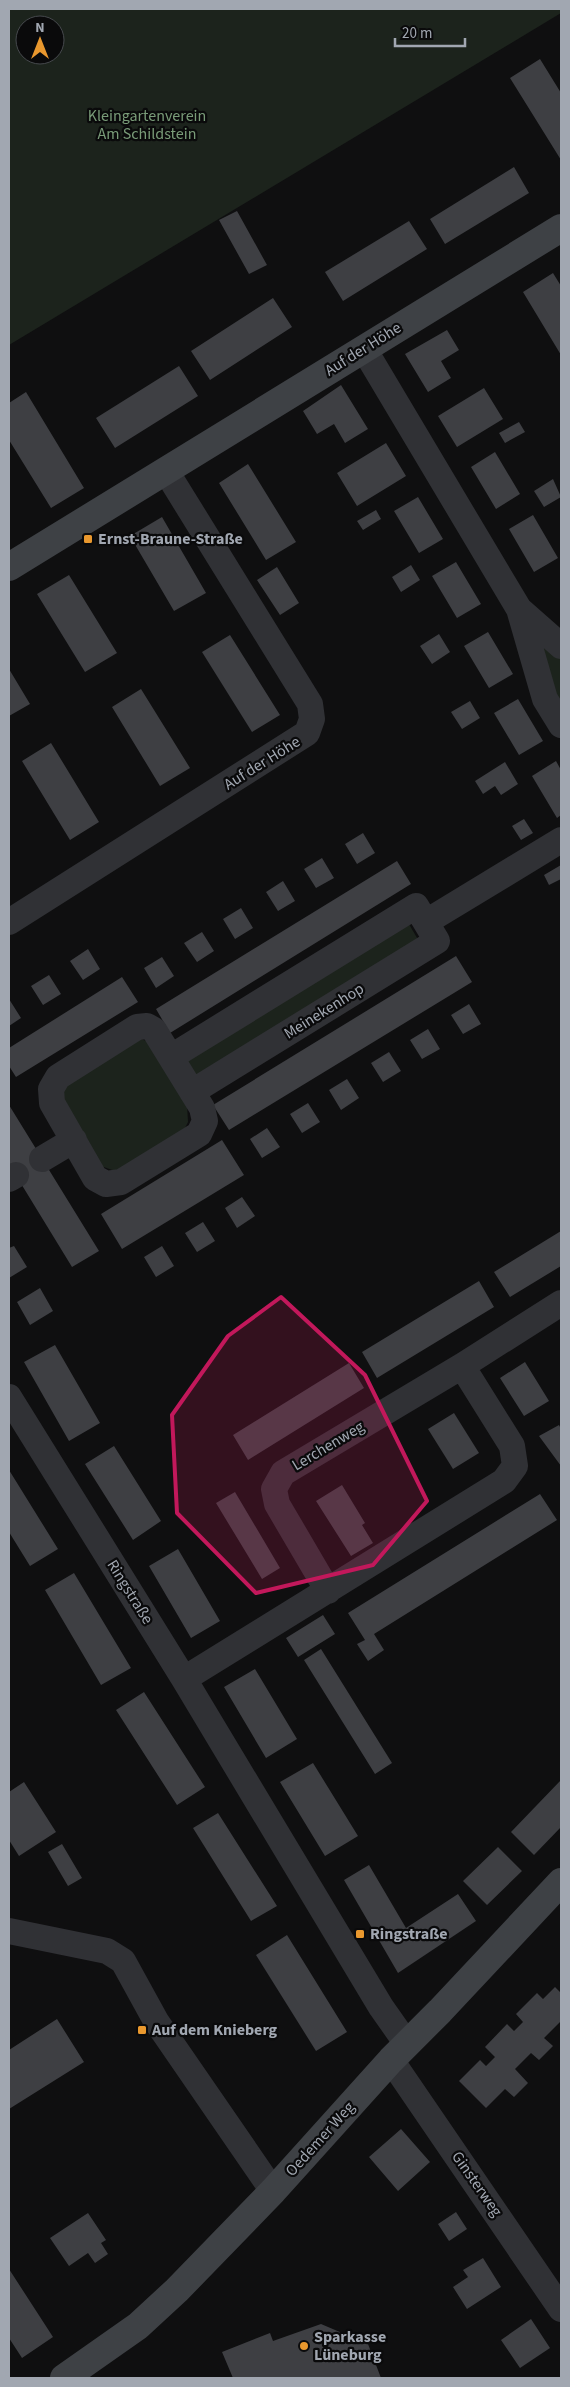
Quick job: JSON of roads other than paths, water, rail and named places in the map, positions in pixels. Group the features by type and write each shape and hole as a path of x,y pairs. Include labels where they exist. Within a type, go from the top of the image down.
{"street":[{"name":"Auf der Höhe","path":"9,567 561,228"},
{"path":"364,349 519,608 545,699 561,725"},
{"name":"Auf der Höhe","path":"9,922 307,734 312,719 310,704 166,471"},
{"path":"519,608 561,646"},
{"path":"426,922 561,840"},
{"name":"Meinekenhop","path":"171,1057 416,906 438,941 192,1092"},
{"path":"147,1026 154,1030 192,1092 202,1108 205,1121 199,1134 121,1182 106,1184 96,1178 52,1103 51,1089 58,1077 137,1027 147,1026"},
{"path":"42,1159 74,1140"},
{"name":"Lerchenweg","path":"328,1590 277,1504 274,1489 283,1473 462,1366 561,1303"},
{"path":"184,1678 504,1482 515,1466 512,1446 462,1366"},
{"name":"Ringstraße","path":"9,1398 184,1678 381,2007 399,2052"},
{"name":"Oedemer Weg","path":"67,2377 138,2326 177,2290 561,1882"},
{"path":"9,1931 107,1951 122,1961 156,2021 272,2191"},
{"name":"Ginsterweg","path":"399,2052 561,2309"}],"place":[{"name":"Ernst-Braune-Straße","path":"88,539"},
{"name":"Ringstraße","path":"360,1934"},
{"name":"Auf dem Knieberg","path":"142,2030"},
{"name":"Sparkasse Lüneburg","path":"304,2346"}],"park label":[{"name":"Kleingartenverein Am Schildstein","path":"147,125"}]}
